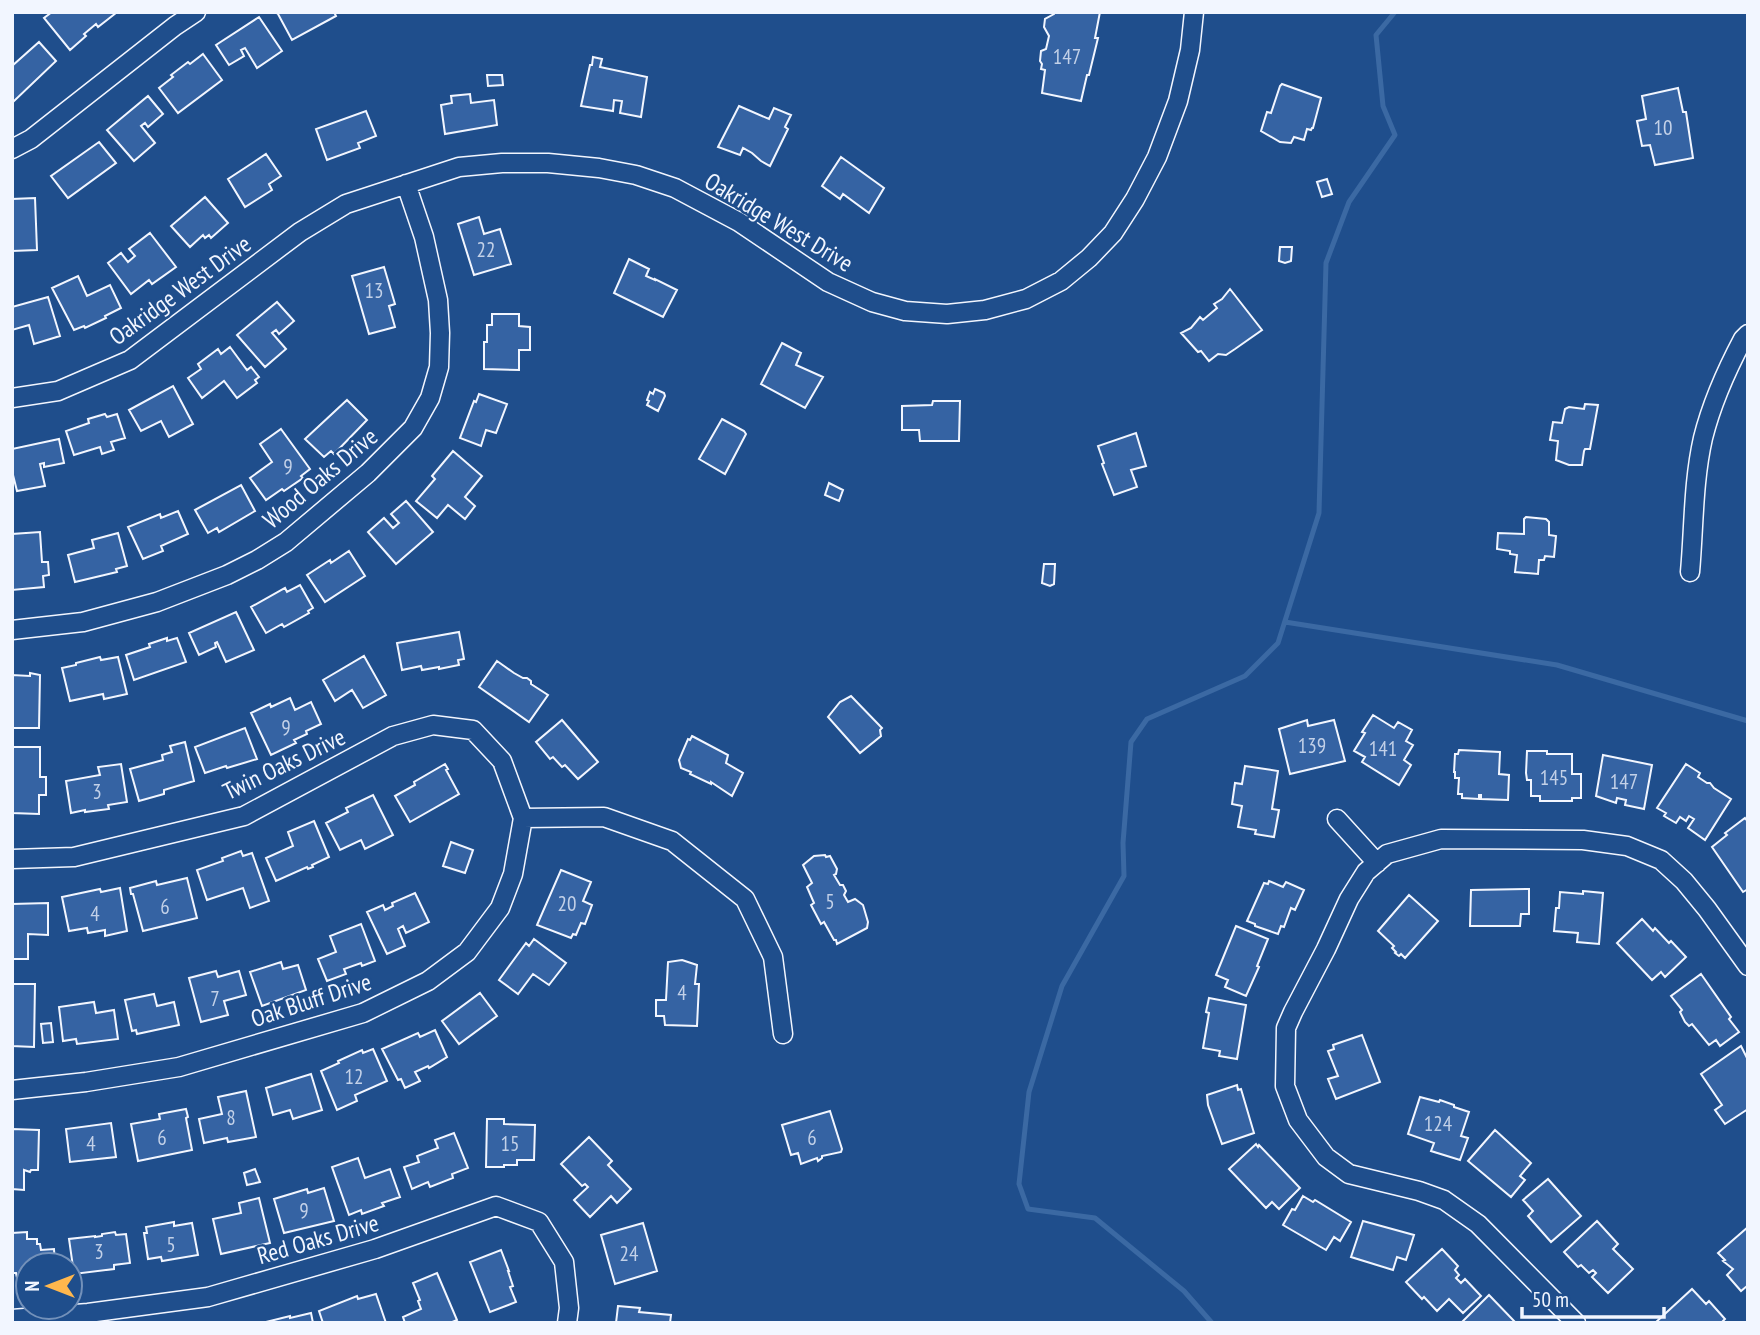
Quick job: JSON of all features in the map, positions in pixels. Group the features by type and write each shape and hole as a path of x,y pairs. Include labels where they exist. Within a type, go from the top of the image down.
{"street":[{"path":"12,149 31,139 195,12"},
{"name":"Oakridge West Drive","path":"12,398 58,391 130,360 300,232 346,204 459,167 548,163 599,168 675,188 739,222 828,282 872,302 905,311 947,314 985,310 1026,299 1061,281 1089,258 1113,233 1135,199 1174,113 1190,50 1194,12"},
{"name":"Wood Oaks Drive","path":"12,630 83,622 157,602 247,565 286,541 369,473 413,428 430,398 439,367 440,333 438,300 424,237 406,184"},
{"path":"1690,572 1698,470 1703,441 1722,379 1748,334"},
{"name":"Twin Oaks Drive","path":"12,859 74,857 244,816 393,736 433,725 473,730 502,761 523,818"},
{"path":"523,818 604,817 672,841 745,900 773,957 783,1034"},
{"name":"Oak Bluff Drive","path":"12,1090 179,1068 362,1013 428,981 467,952 500,908 513,874 523,818"},
{"path":"1337,819 1377,863"},
{"path":"1576,1323 1478,1224 1444,1200 1349,1174 1326,1157 1298,1120 1284,1086 1286,1028 1349,899 1366,872 1387,854 1441,839 1583,841 1627,846 1661,860 1684,881 1707,909 1748,966"},
{"name":"Red Oaks Drive","path":"12,1319 88,1313 208,1297 375,1249 496,1206 539,1222 564,1262 568,1315"}],"building":[{"path":"52,12 116,13 98,27 96,24 70,50 44,18"},
{"path":"275,12 334,12 336,16 292,40"},
{"path":"1054,12 1100,12 1095,38 1098,38 1081,101 1042,93 1045,70 1041,69 1041,51 1046,49 1049,36 1044,27 1045,19"},
{"path":"259,17 282,51 257,68 245,48 241,50 244,56 229,65 216,45"},
{"path":"39,42 56,61 13,102 12,66"},
{"path":"203,54 222,80 178,113 159,88 173,77 171,75"},
{"path":"593,57 602,59 600,67 647,77 641,117 620,113 622,101 614,100 613,111 581,106"},
{"path":"487,75 502,75 503,85 488,86"},
{"path":"1282,84 1321,98 1313,128 1307,129 1304,140 1294,137 1291,143 1280,142 1261,131 1267,112 1271,113"},
{"path":"1678,88 1683,112 1686,112 1693,158 1655,165 1650,145 1642,146 1637,121 1646,119 1642,96"},
{"path":"470,94 471,103 494,100 497,125 445,134 441,105 452,103 451,96"},
{"path":"148,96 163,114 148,127 145,123 141,126 155,143 134,161 107,130"},
{"path":"739,106 769,119 774,108 791,115 785,127 788,129 770,166 743,148 740,155 718,147"},
{"path":"366,111 376,136 358,143 360,148 327,160 316,129"},
{"path":"99,142 116,163 68,198 51,176"},
{"path":"266,154 281,176 269,184 272,190 245,207 228,179"},
{"path":"841,157 884,188 869,213 843,194 840,199 822,186"},
{"path":"1327,179 1332,194 1322,197 1317,182"},
{"path":"205,197 228,223 211,238 209,235 205,238 203,235 190,247 171,226"},
{"path":"35,198 37,250 12,251 12,199"},
{"path":"479,217 484,234 500,229 511,264 474,275 458,224"},
{"path":"150,233 176,267 152,284 149,280 131,294 108,263 121,253 128,262 135,256 129,249"},
{"path":"1280,247 1292,247 1291,261 1279,261"},
{"path":"629,259 649,269 646,276 677,290 663,317 614,293"},
{"path":"384,267 395,304 389,306 395,327 369,334 352,276"},
{"path":"78,276 87,296 110,285 121,308 85,328 84,326 74,330 52,288"},
{"path":"1230,289 1262,330 1226,355 1218,354 1209,361 1181,333 1191,328 1200,317 1203,320 1217,308 1214,304"},
{"path":"48,297 60,336 34,344 29,325 12,330 12,307"},
{"path":"277,302 294,321 279,334 276,330 272,333 286,349 265,367 237,335"},
{"path":"492,314 519,314 519,326 530,327 530,350 519,350 519,370 484,369 484,342 487,342 487,325 492,325"},
{"path":"782,343 801,353 796,365 823,377 805,408 761,384"},
{"path":"230,347 247,370 251,367 259,377 255,380 257,383 237,398 224,381 202,398 188,378 201,369 198,364 218,349 221,354"},
{"path":"173,386 193,424 169,437 161,421 141,431 129,410"},
{"path":"655,389 665,396 658,411 647,405 650,392 653,394"},
{"path":"479,394 507,404 496,433 486,430 481,446 460,438"},
{"path":"347,400 367,420 334,454 331,451 324,457 305,439"},
{"path":"933,401 960,401 959,441 920,441 919,430 902,430 902,406 932,405"},
{"path":"1585,404 1598,405 1590,449 1584,451 1582,465 1569,465 1556,460 1558,441 1550,440 1553,422 1562,423 1565,409 1584,409"},
{"path":"105,414 107,417 117,414 125,438 111,442 114,450 102,454 100,447 74,455 66,431 89,423 88,419"},
{"path":"722,419 746,434 725,474 699,459"},
{"path":"281,429 310,469 301,476 303,478 266,500 250,478 272,462 260,444"},
{"path":"1136,433 1146,466 1131,470 1137,487 1114,495 1098,446"},
{"path":"59,439 64,463 44,467 44,463 40,464 45,486 17,491 12,471 12,449"},
{"path":"453,451 482,476 465,497 475,506 465,519 448,505 437,518 416,501 435,479 432,476"},
{"path":"829,483 843,490 839,501 825,495"},
{"path":"241,485 255,511 219,532 217,528 208,533 195,510"},
{"path":"406,501 433,532 396,564 368,532 384,518 393,528 399,523 391,514"},
{"path":"178,511 188,534 161,546 163,551 143,559 128,527 160,514 161,518"},
{"path":"1526,517 1546,519 1549,522 1549,535 1556,536 1554,557 1545,556 1544,560 1539,560 1538,574 1515,572 1517,555 1497,549 1498,533 1524,534"},
{"path":"40,532 42,562 48,562 49,575 43,576 44,587 12,590 12,534"},
{"path":"118,533 127,566 116,569 117,572 75,582 68,555 94,548 92,540"},
{"path":"349,551 365,576 325,602 307,575"},
{"path":"1044,564 1055,564 1054,584 1050,586 1042,583"},
{"path":"300,585 313,608 284,627 282,624 266,633 251,607 285,588 287,592"},
{"path":"236,612 254,650 226,662 217,642 216,647 199,655 189,633"},
{"path":"459,632 464,659 458,660 459,665 422,670 421,666 402,670 397,643"},
{"path":"167,638 167,641 177,638 186,662 134,680 126,655"},
{"path":"364,656 386,695 363,708 352,690 335,701 323,680"},
{"path":"100,657 101,660 118,657 127,694 104,699 103,694 70,701 62,668"},
{"path":"497,661 527,678 531,684 548,695 529,722 479,687"},
{"path":"30,673 40,675 39,728 12,728 12,675 30,676"},
{"path":"851,696 882,728 881,736 860,753 828,717 840,702"},
{"path":"290,698 295,710 311,702 321,724 294,740 296,743 271,755 251,713"},
{"path":"1373,715 1394,728 1398,722 1412,730 1406,741 1413,745 1404,760 1411,765 1399,785 1362,762 1365,757 1354,751"},
{"path":"562,720 598,762 578,779 565,765 562,767 553,757 550,759 536,742"},
{"path":"1307,720 1308,726 1334,720 1345,761 1290,774 1279,729"},
{"path":"245,728 257,759 205,773 195,747"},
{"path":"692,736 728,755 726,763 743,773 732,796 711,782 681,768 679,760"},
{"path":"185,742 194,781 139,801 130,769 163,760 162,755 172,752 170,746"},
{"path":"12,747 40,747 40,777 46,777 46,795 39,795 39,814 12,813"},
{"path":"1459,750 1500,752 1499,774 1509,775 1508,800 1481,799 1481,795 1479,799 1462,798 1462,794 1458,794 1459,778 1455,778 1454,772 1455,754 1458,754"},
{"path":"1527,751 1572,754 1572,774 1581,774 1581,798 1572,798 1572,801 1540,801 1540,796 1531,796 1531,780 1527,780 1526,773"},
{"path":"1603,755 1652,765 1644,809 1625,805 1626,800 1617,798 1616,803 1596,796"},
{"path":"121,764 127,802 108,805 109,809 71,813 66,781 100,775 98,767"},
{"path":"445,764 459,794 410,822 395,796"},
{"path":"1686,764 1700,773 1698,777 1731,799 1705,840 1688,828 1694,819 1689,816 1686,821 1680,817 1676,823 1657,808"},
{"path":"1245,766 1278,771 1272,809 1279,810 1274,837 1255,834 1256,830 1238,827 1242,806 1232,804 1235,783 1242,784"},
{"path":"373,795 393,835 365,849 361,840 340,850 326,823 348,812 346,808"},
{"path":"1745,818 1748,822 1748,889 1743,892 1712,847"},
{"path":"314,821 329,857 312,865 313,867 307,867 276,881 266,858 293,846 288,832"},
{"path":"451,842 473,850 465,873 443,866"},
{"path":"241,851 243,856 252,853 269,901 250,908 243,888 207,900 197,870"},
{"path":"814,856 830,856 837,869 834,875 840,885 843,885 848,902 855,899 863,905 868,922 867,928 837,944 824,922 821,924 811,905 814,903 807,887 812,883 803,865"},
{"path":"561,870 591,882 583,901 592,905 585,924 581,923 576,935 573,934 571,938 537,925"},
{"path":"187,878 197,918 143,931 130,888 156,881 157,885"},
{"path":"1269,881 1283,887 1286,882 1304,890 1295,910 1291,908 1284,927 1281,926 1278,934 1247,921 1264,883 1268,884"},
{"path":"120,888 127,931 105,936 105,930 88,933 87,928 69,931 62,897"},
{"path":"1529,889 1529,914 1521,914 1520,926 1470,926 1471,890"},
{"path":"1583,891 1603,893 1599,944 1577,942 1578,933 1554,931 1560,892 1583,894"},
{"path":"415,893 429,922 406,933 403,926 398,929 405,946 387,954 367,912 383,905 385,910 393,906 392,903"},
{"path":"1409,895 1438,921 1405,958 1395,953 1392,948 1394,946 1378,931"},
{"path":"48,903 48,935 28,934 28,959 12,959 12,904"},
{"path":"1642,919 1653,931 1655,928 1669,943 1671,941 1686,957 1665,977 1661,972 1652,980 1617,943"},
{"path":"361,924 375,961 344,969 346,974 327,981 318,959 336,952 330,936"},
{"path":"1236,926 1268,939 1246,996 1225,987 1228,980 1216,975"},
{"path":"534,939 566,963 549,985 533,974 518,994 499,980 526,943 529,946"},
{"path":"682,960 697,965 697,1026 665,1025 664,1016 656,1016 656,1000 666,1000 668,962"},
{"path":"281,962 283,969 298,965 306,990 262,1006 250,972"},
{"path":"216,971 218,977 239,971 246,995 224,1001 228,1015 201,1022 189,978"},
{"path":"1701,974 1739,1032 1720,1046 1716,1040 1709,1045 1692,1024 1689,1026 1685,1022 1680,1012 1682,1010 1671,996"},
{"path":"12,984 35,984 34,1047 12,1046"},
{"path":"480,993 497,1016 459,1044 442,1021"},
{"path":"154,994 157,1006 174,1002 179,1025 137,1034 136,1030 132,1031 125,1000"},
{"path":"1209,998 1246,1005 1237,1059 1219,1056 1220,1051 1203,1048"},
{"path":"94,1002 96,1013 114,1010 118,1039 77,1044 76,1039 63,1041 59,1007"},
{"path":"51,1023 53,1042 43,1043 41,1024"},
{"path":"435,1030 447,1057 429,1068 428,1066 415,1072 420,1081 405,1088 382,1049 418,1033 420,1037"},
{"path":"1362,1035 1380,1082 1336,1099 1328,1079 1338,1076 1328,1051 1334,1049 1333,1045"},
{"path":"1741,1046 1748,1060 1748,1109 1725,1124 1715,1110 1722,1105 1701,1074"},
{"path":"373,1049 387,1081 355,1095 357,1101 337,1110 321,1071 362,1050 363,1053"},
{"path":"311,1074 322,1110 293,1119 290,1110 273,1115 266,1088"},
{"path":"1237,1085 1238,1090 1241,1089 1254,1133 1222,1144 1207,1095"},
{"path":"246,1091 256,1137 228,1142 227,1138 204,1143 199,1119 222,1114 218,1097"},
{"path":"1420,1097 1439,1102 1440,1100 1469,1112 1461,1136 1468,1138 1460,1160 1431,1151 1434,1143 1408,1134"},
{"path":"186,1109 192,1150 138,1161 131,1124 160,1119 159,1114"},
{"path":"830,1111 841,1152 801,1164 798,1153 791,1155 782,1125"},
{"path":"487,1119 504,1119 504,1124 535,1125 534,1160 517,1160 517,1165 504,1167 486,1167"},
{"path":"111,1123 116,1157 70,1162 66,1129"},
{"path":"12,1129 39,1130 38,1170 24,1170 24,1190 12,1189"},
{"path":"1495,1130 1531,1163 1520,1176 1525,1180 1511,1197 1468,1161"},
{"path":"454,1133 468,1168 452,1174 453,1178 430,1187 428,1182 412,1189 404,1167 419,1162 417,1156 438,1148 435,1140"},
{"path":"589,1137 612,1161 608,1165 631,1189 617,1203 611,1196 590,1217 574,1200 588,1187 585,1184 582,1186 561,1164"},
{"path":"1256,1144 1300,1188 1279,1209 1272,1202 1266,1208 1229,1169"},
{"path":"358,1158 365,1178 390,1169 400,1197 362,1214 361,1210 349,1215 332,1167"},
{"path":"255,1169 260,1182 247,1185 244,1173"},
{"path":"1548,1179 1581,1216 1551,1242 1528,1216 1533,1211 1523,1200"},
{"path":"324,1188 334,1221 284,1233 274,1199 307,1189 308,1193"},
{"path":"1303,1196 1313,1202 1315,1200 1351,1222 1340,1241 1334,1237 1326,1250 1283,1225"},
{"path":"259,1198 270,1243 221,1254 213,1219 241,1213 239,1203"},
{"path":"1363,1221 1414,1235 1406,1260 1397,1257 1393,1270 1351,1257"},
{"path":"1597,1221 1618,1244 1613,1249 1633,1269 1608,1293 1592,1277 1596,1273 1593,1270 1589,1273 1581,1265 1578,1267 1564,1252"},
{"path":"174,1222 174,1226 192,1223 198,1255 162,1261 161,1257 148,1259 144,1233 147,1233 146,1227"},
{"path":"643,1223 657,1271 615,1284 601,1235"},
{"path":"1748,1227 1748,1287 1741,1291 1727,1275 1733,1269 1718,1253"},
{"path":"27,1232 27,1239 37,1239 41,1250 54,1251 14,1251 12,1273 12,1233"},
{"path":"126,1234 130,1263 114,1265 114,1269 84,1273 84,1251 71,1251 69,1239"},
{"path":"1442,1249 1458,1266 1455,1270 1459,1275 1456,1278 1461,1283 1465,1279 1481,1296 1463,1313 1449,1299 1437,1311 1406,1282"},
{"path":"501,1250 516,1302 490,1312 470,1262"},
{"path":"437,1273 457,1320 450,1323 405,1323 403,1317 421,1309 413,1283"},
{"path":"1692,1289 1706,1304 1709,1301 1725,1319 1721,1323 1655,1323"},
{"path":"376,1294 386,1323 323,1323 319,1311 357,1296 358,1299"},
{"path":"1489,1295 1516,1323 1463,1321"},
{"path":"618,1306 640,1308 639,1312 671,1315 670,1323 616,1323"},
{"path":"311,1313 313,1323 266,1322 290,1316"}],"waterway":[{"path":"1212,1323 1184,1291 1095,1218 1028,1209 1019,1184 1029,1092 1062,986 1124,876 1123,843 1131,742 1147,719 1245,676 1278,643 1319,513 1326,263 1349,202 1395,135 1383,106 1376,35 1395,12"},
{"path":"1285,622 1557,665 1748,721"}]}
